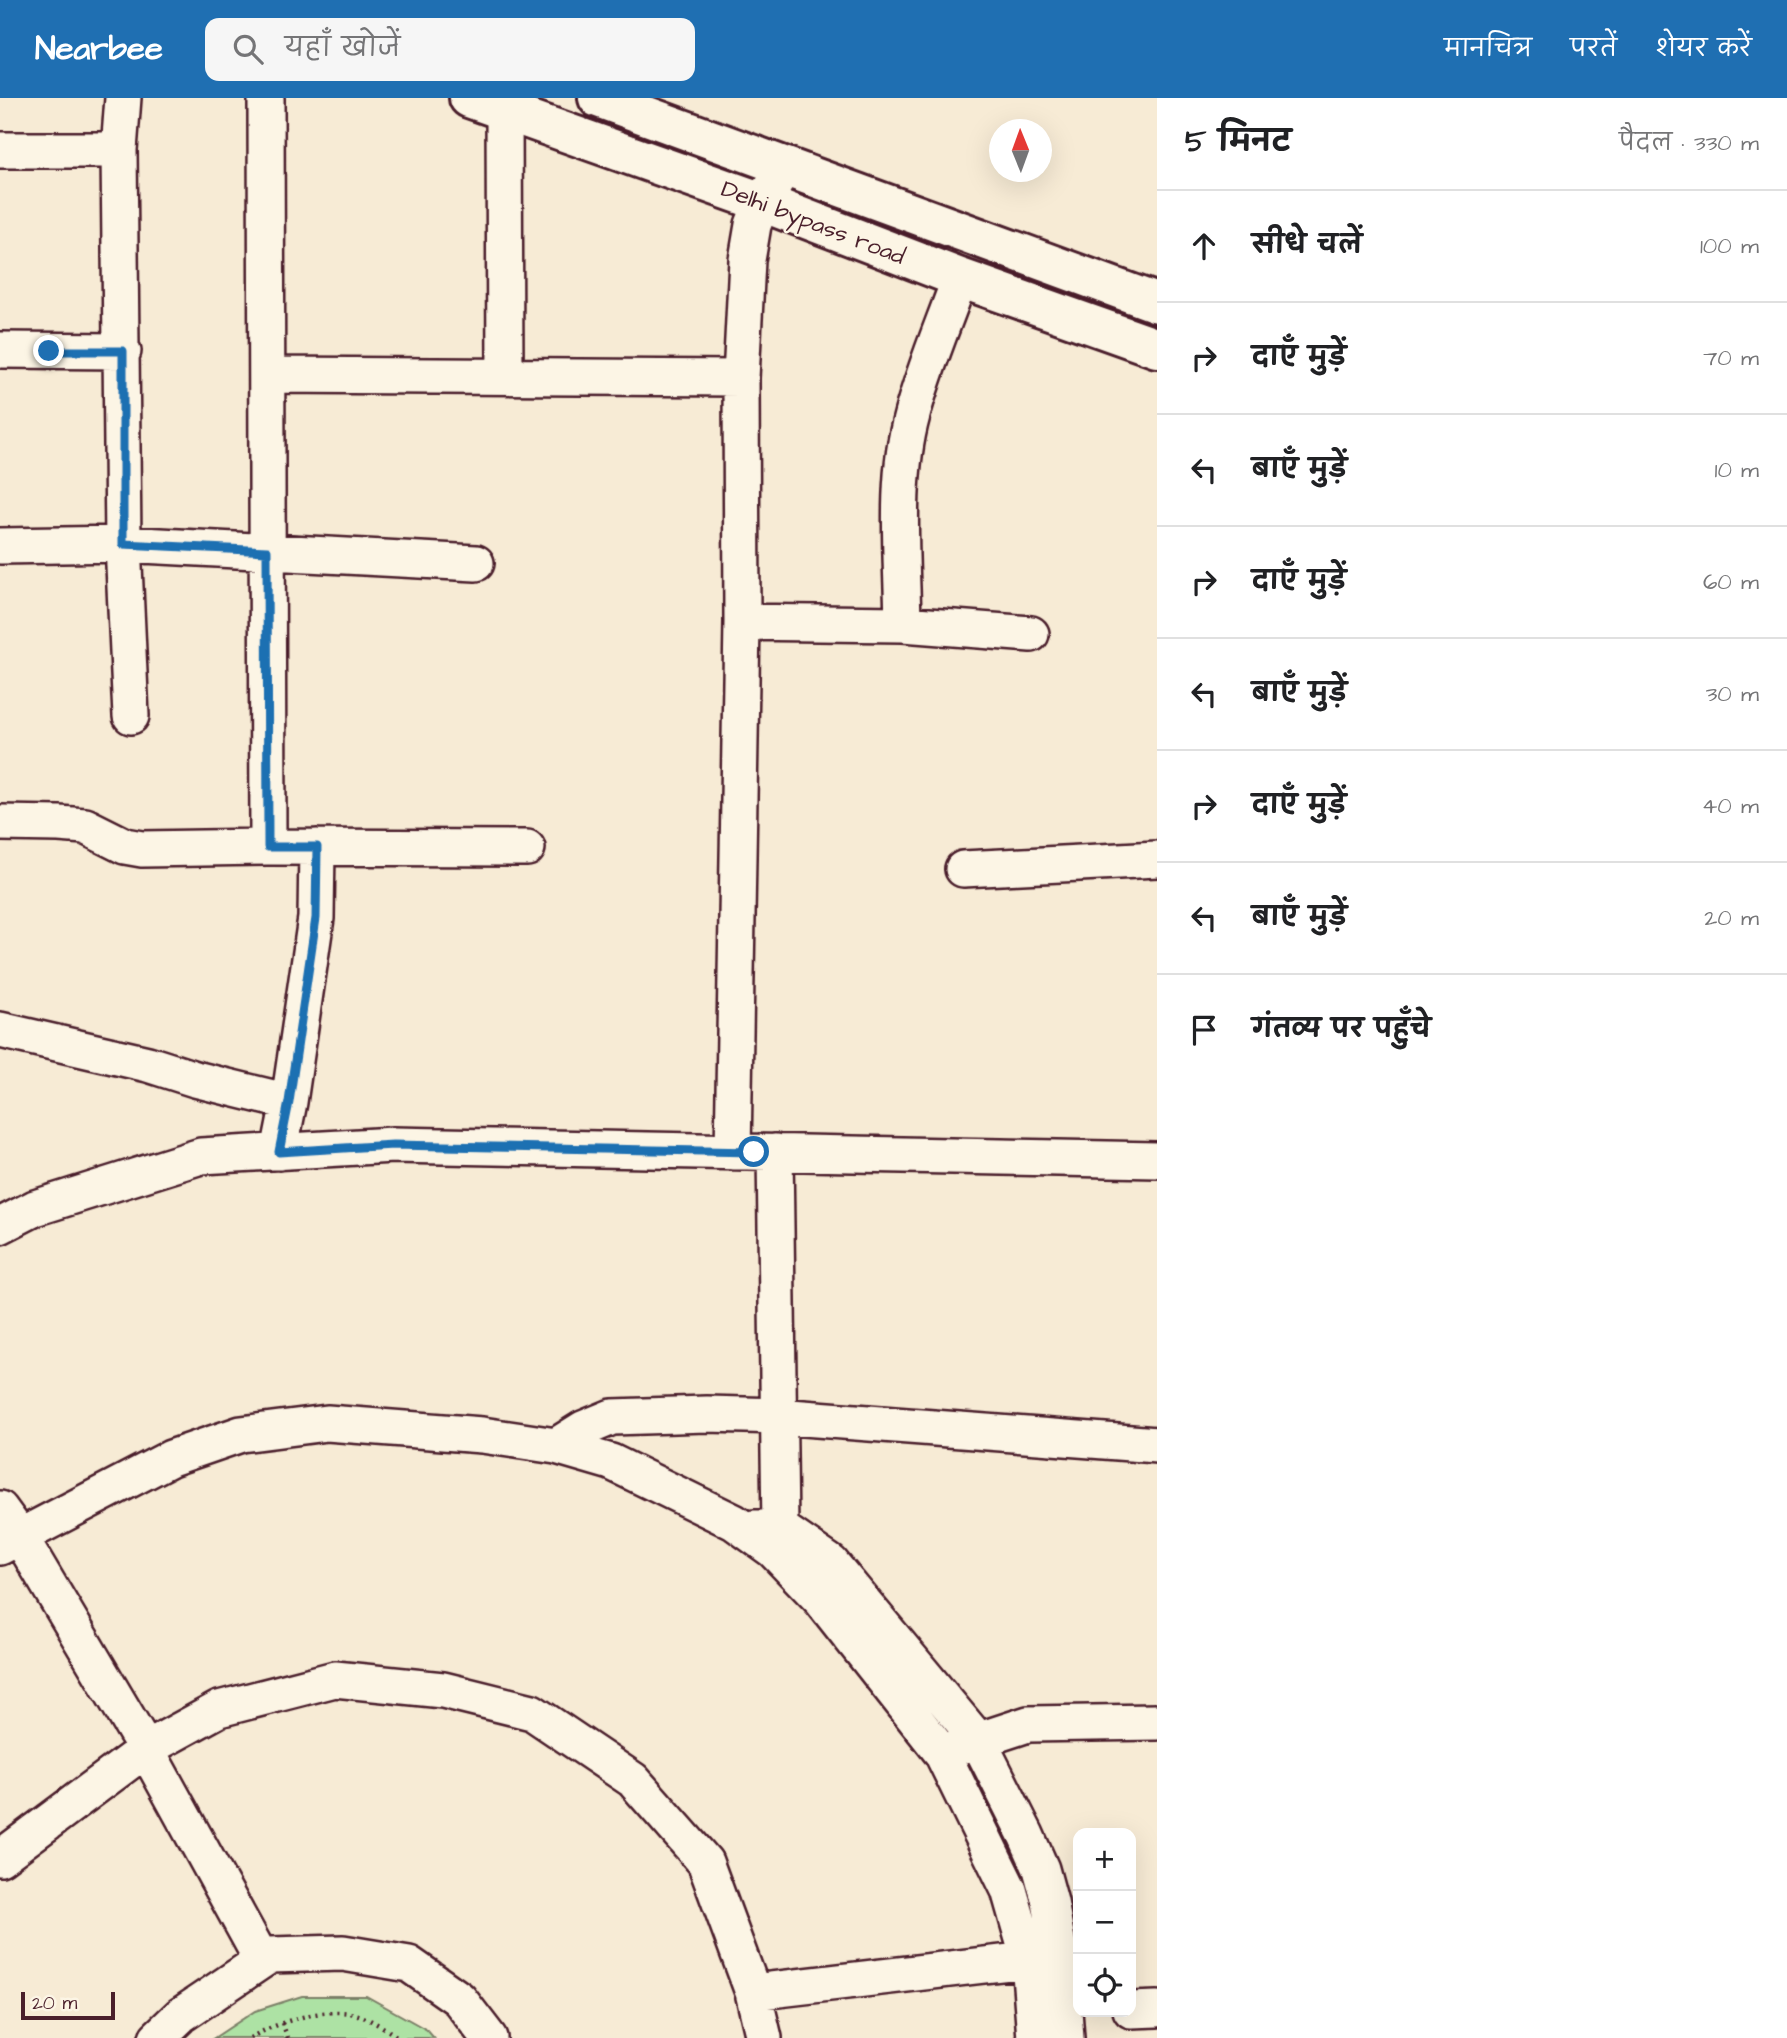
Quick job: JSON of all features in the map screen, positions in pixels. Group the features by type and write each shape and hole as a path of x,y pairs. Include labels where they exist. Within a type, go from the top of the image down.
{"main road":[{"name":"Delhi bypass road","path":"598,98 1157,303"},
{"name":"Delhi bypass road","path":"487,104 1157,348"}],"street":[{"path":"123,98 119,150 123,544 131,716"},
{"path":"266,98 268,847"},
{"path":"487,104 505,376"},
{"path":"0,150 119,150"},
{"path":"733,1152 742,622 741,378 747,260 753,225 762,202 785,166"},
{"path":"903,624 902,481 907,440 912,415 960,278"},
{"path":"0,351 123,351"},
{"path":"267,375 741,378"},
{"path":"0,546 123,544 476,563"},
{"path":"742,622 903,624 1031,634"},
{"path":"0,823 85,826 125,846 142,849 527,848"},
{"path":"279,1152 316,918 317,847"},
{"path":"962,869 1157,859"},
{"path":"0,1030 148,1064 194,1079 289,1102"},
{"path":"0,1226 35,1208 201,1156 393,1145 1157,1160"},
{"path":"775,1153 776,1539 942,1753 1044,1958"},
{"path":"556,1446 583,1429 612,1417 707,1414 777,1416 1157,1445"},
{"path":"262,1960 146,1749 6,1530 171,1458 241,1434 327,1423 481,1435 556,1446 611,1462 744,1528 831,1563 978,1740 1026,1835 1041,1869 1050,1902 1044,1958 1055,2022"},
{"path":"0,1858 146,1749 219,1709 335,1679 443,1690 532,1712 634,1780 705,1862 753,1992 764,2038"},
{"path":"942,1753 1028,1724 1157,1722"},
{"path":"158,2038 181,2015 270,1955 343,1953 409,1964 459,1999 489,2038"},
{"path":"753,1992 1044,1958"},
{"path":"1136,2010 1157,2009"}],"path":[{"path":"250,2038 294,2018 325,2013 359,2015 399,2038"},
{"path":"282,2023 288,2038"}],"green space":[{"path":"302,1996 366,1996 427,2030 434,2038 214,2038 255,2011"}],"route":[{"path":"49,351 123,351 123,544 267,551 268,847 317,847 316,918 279,1152 393,1145 754,1152"}]}
